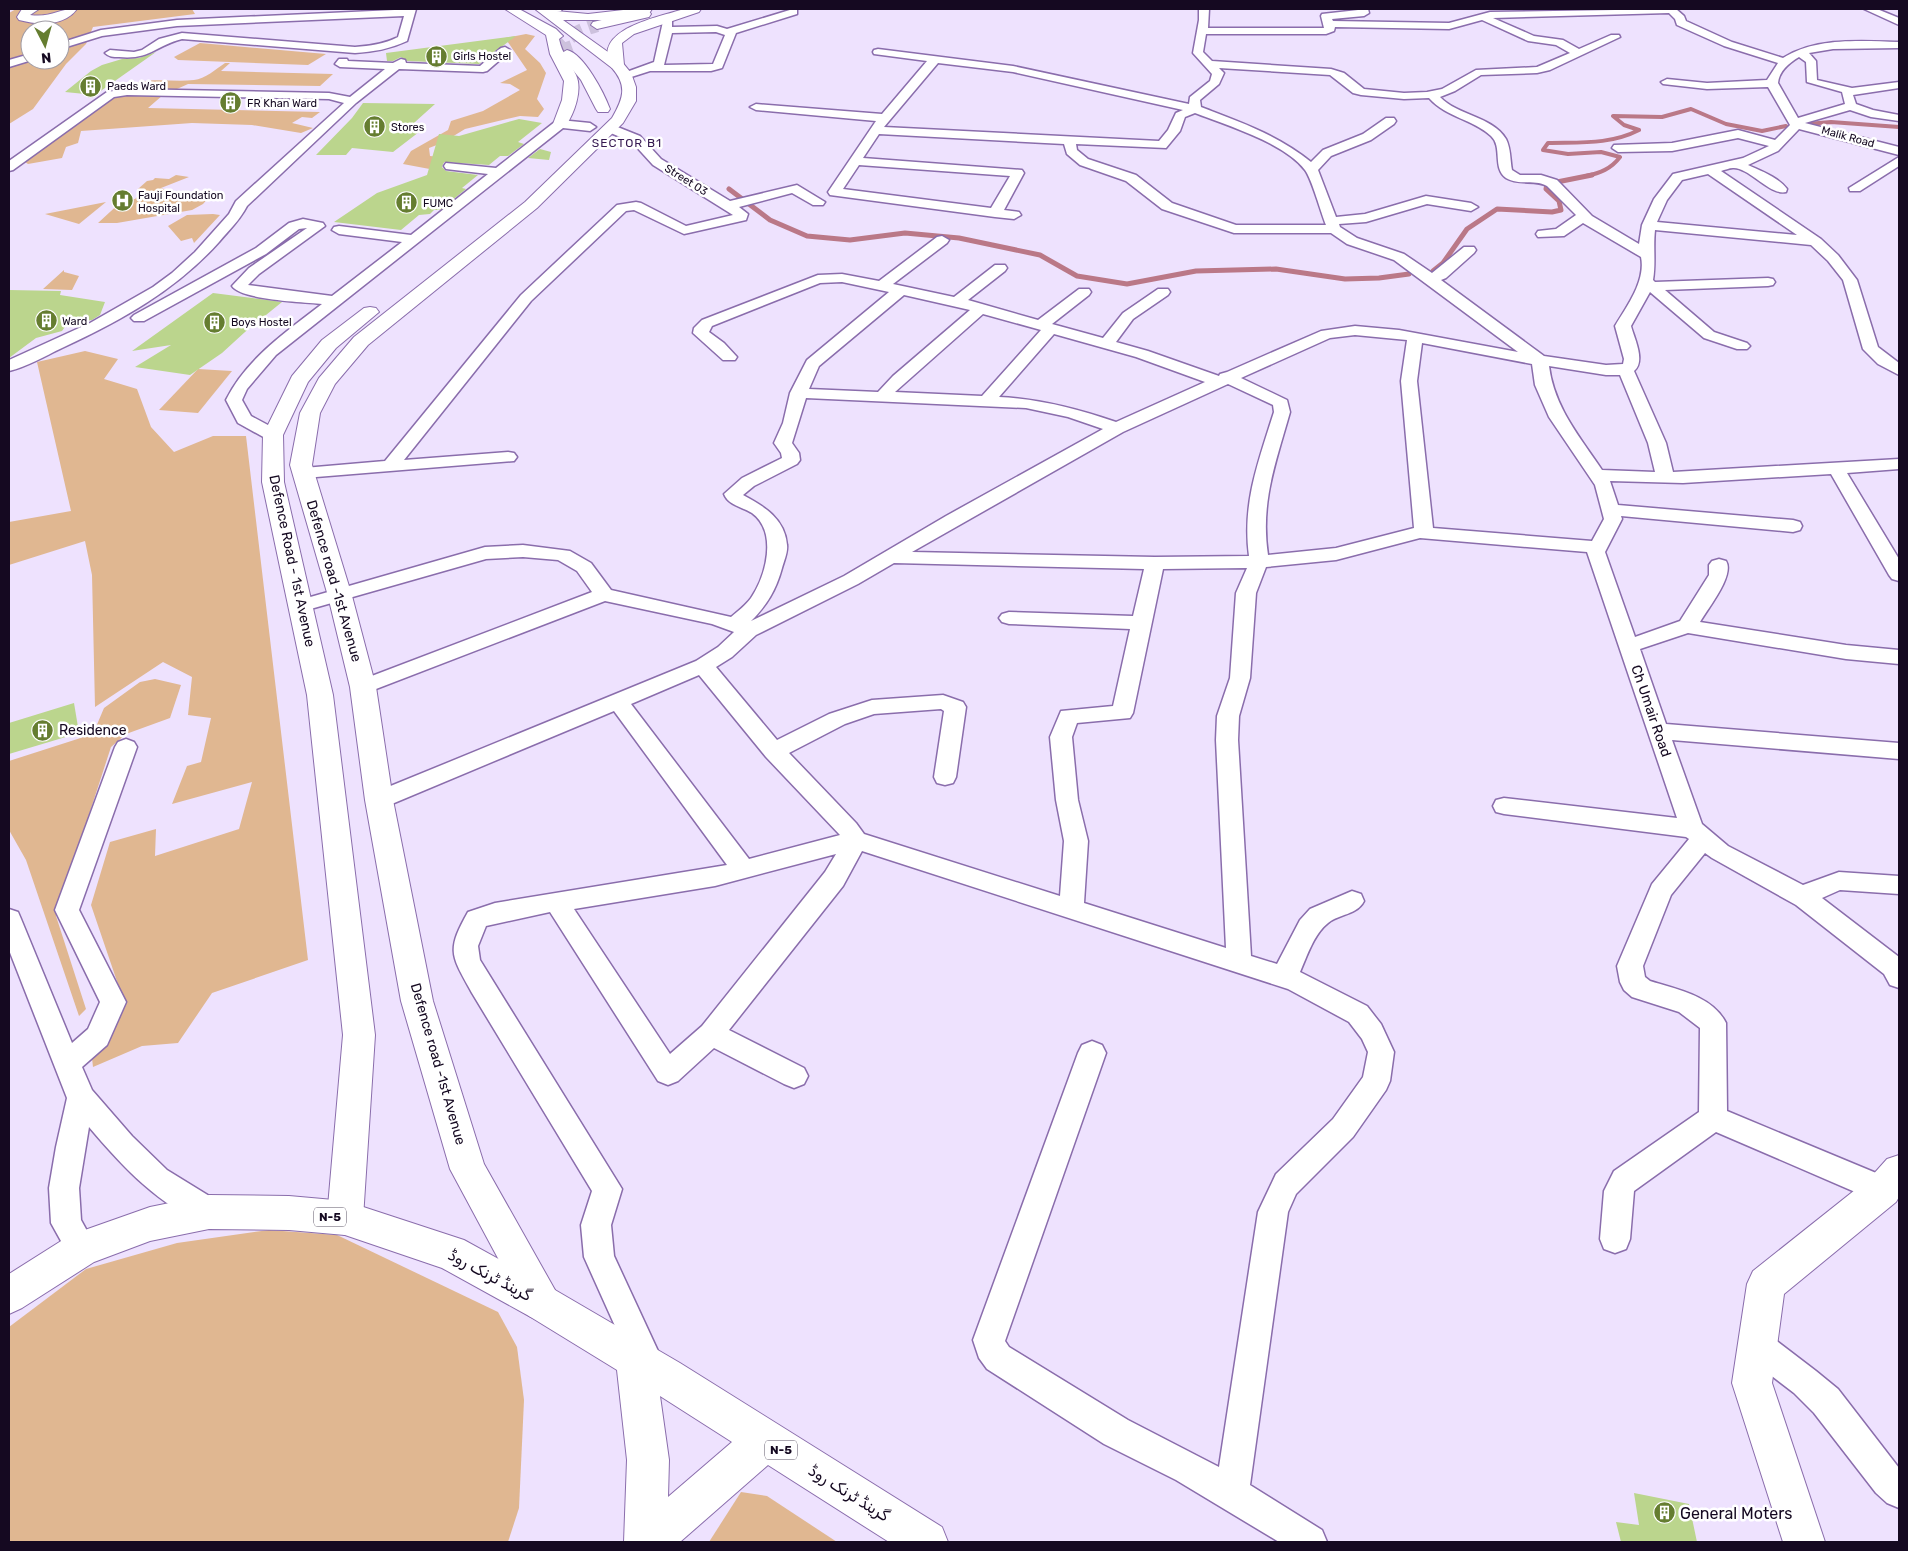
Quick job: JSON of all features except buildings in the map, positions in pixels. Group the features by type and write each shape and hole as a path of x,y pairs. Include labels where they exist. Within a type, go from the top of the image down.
{"main road":[{"path":"9,12 21,17 45,19 66,14 71,9"},
{"name":"Defence Road - 1st Avenue","path":"345,1218 359,1035 320,695 273,482 273,436 299,380 329,344 416,275 503,210 601,121 612,85 606,74 548,15 511,9"},
{"path":"548,15 592,18 627,14 646,9"},
{"path":"597,25 666,19 695,9"},
{"path":"548,15 621,70"},
{"path":"548,15 555,51 570,76 571,84 568,101 560,124"},
{"name":"Defence road -1st Avenue","path":"542,1303 468,1169 417,1001 379,800 364,687 340,596 301,465 310,413 326,382 361,341 531,205 601,121 618,120 629,100 629,87 614,49 616,42 630,31 666,19"},
{"path":"567,54 582,70 598,95 601,121"},
{"path":"1804,1542 1752,1383 1766,1284 1891,1181"},
{"name":"گرینڈ ٹرنک روڈ","path":"9,1295 82,1249 150,1224 209,1212 289,1213 345,1218 451,1253 542,1303 642,1363 927,1542"},
{"path":"642,1363 648,1460 646,1542"},
{"path":"646,1542 765,1440"}],"street":[{"path":"1189,112 1194,99 1215,82 1218,73 1198,53 1198,44 1204,31 1206,20 1204,9"},
{"path":"1204,31 1326,31 1330,29 1326,16 1364,13 1363,9"},
{"path":"1869,9 1899,22"},
{"path":"1328,24 1449,26 1501,14 1672,10 1685,26 1783,62"},
{"path":"70,43 101,33 177,23 410,11 403,39 389,46 376,49 354,50 182,36 163,41 146,52 134,55 110,53"},
{"path":"652,68 659,64 662,55 666,19 728,32 793,12"},
{"path":"1482,17 1532,39 1560,42 1578,54"},
{"path":"621,70 711,68 718,66 731,34 728,32"},
{"path":"1210,64 1341,74 1354,94 1431,94 1452,89 1472,73 1490,70 1537,70 1615,37"},
{"path":"1795,124 1772,83 1772,78 1783,62 1810,48 1899,45"},
{"path":"1850,46 1899,55"},
{"path":"349,57 340,64 398,64 483,69 505,50"},
{"path":"878,52 1013,69 1087,85 1252,130 1290,151 1311,169 1333,225 1352,241 1399,257 1540,361 1543,385 1557,417 1604,485 1613,519 1598,548 1424,532 1336,554 1259,562 1155,563 890,557"},
{"path":"1729,55 1756,53"},
{"path":"1798,53 1806,56 1811,61 1811,80 1813,82 1852,91 1899,85"},
{"path":"936,58 875,130 835,192 1014,216"},
{"path":"1029,62 1087,85"},
{"path":"9,366 116,315 149,296 177,276 235,216 241,204 352,101 398,64"},
{"path":"1667,82 1707,86 1772,83"},
{"path":"1851,106 1847,93 1852,91"},
{"path":"9,166 111,94 127,92 328,96 352,101"},
{"path":"1431,94 1446,109 1481,124 1497,135 1505,149 1506,171 1508,174 1519,178 1539,178 1552,183 1587,218 1648,255"},
{"path":"1122,104 1189,112"},
{"path":"364,687 604,595 667,607 717,619 742,628 851,580 952,520 1117,428 1222,379 1326,334 1341,330 1415,338 1540,361 1602,370 1626,370 1631,366 1632,359 1623,326 1649,283 1649,262 1646,247 1648,226 1661,199 1678,178 1747,161 1774,148 1795,124 1823,113 1851,106 1871,114 1899,118"},
{"path":"756,107 885,118"},
{"path":"875,130 1162,144 1174,131 1180,115 1189,112"},
{"name":"Street 03","path":"560,124 601,121 636,139 657,162 739,205"},
{"path":"1311,169 1327,153 1367,136 1390,121"},
{"path":"273,436 244,419 234,400 240,388 270,352 560,124"},
{"name":"Malik Road","path":"1795,124 1899,151"},
{"path":"1618,148 1672,147 1738,134 1778,144"},
{"path":"1069,140 1071,151 1084,162 1131,178 1167,206 1234,228 1253,230 1333,225 1366,218 1426,200 1471,207"},
{"path":"855,161 1018,173 995,213"},
{"path":"1855,188 1899,161"},
{"path":"1735,164 1767,179 1780,189"},
{"path":"450,166 499,172"},
{"path":"1710,169 1816,242 1850,280 1870,349 1884,361 1899,370"},
{"path":"391,465 526,298 622,208 636,206 684,230 741,217 739,205 797,188 818,202"},
{"path":"1543,234 1559,233 1580,218 1587,218"},
{"path":"47,349 86,345 127,326 261,251 298,224 318,226 254,271 239,283 239,286 252,291 334,301"},
{"path":"1648,226 1816,242"},
{"path":"340,230 414,239"},
{"path":"882,286 915,263 942,240"},
{"path":"1430,279 1441,275 1469,250"},
{"path":"957,302 1000,268"},
{"path":"729,357 719,346 701,333 702,328 707,323 818,279 842,278 981,308 1222,379 1281,402 1282,412 1259,490 1255,531 1259,562 1246,593 1240,678 1228,716 1227,740 1238,962"},
{"path":"1649,283 1768,282"},
{"path":"1649,283 1709,335 1742,346"},
{"path":"379,800 703,666 725,652 765,591 778,547 775,532 767,519 759,510 734,497 733,494 748,482 790,460 790,453 784,443 798,393 806,374 813,364 901,290"},
{"path":"986,402 1046,327 1084,292"},
{"path":"1107,344 1128,316 1164,292"},
{"path":"881,398 899,379 981,308"},
{"path":"1415,338 1408,381 1424,532"},
{"path":"1626,370 1656,443 1665,477"},
{"path":"798,393 1026,403 1072,412 1117,428"},
{"path":"304,473 508,457"},
{"path":"1597,475 1665,477 1738,475 1899,464"},
{"path":"1836,468 1899,574"},
{"path":"1611,510 1793,526"},
{"name":"Ch Umair Road","path":"1598,548 1596,552 1658,731 1697,834"},
{"path":"300,606 485,553 523,552 563,555 584,567 604,595"},
{"path":"1071,909 1076,841 1068,800 1061,738 1069,716 1122,713 1155,563"},
{"path":"1687,626 1718,576 1719,565"},
{"path":"1009,618 1142,623"},
{"path":"1629,646 1687,626 1846,652 1899,657"},
{"path":"703,666 774,751 848,829 856,840"},
{"path":"617,700 744,870"},
{"path":"774,751 852,712 872,707 943,702 955,707 945,777"},
{"path":"1658,731 1899,751"},
{"path":"68,1064 98,1037 113,1002 67,910 126,747"},
{"path":"1504,806 1697,834 1720,852 1801,896 1893,966 1899,977"},
{"path":"1697,834 1661,891 1630,966 1633,982 1641,989 1688,1004 1713,1023 1714,1118"},
{"path":"556,902 668,1072 711,1034 834,879 856,840"},
{"path":"642,1363 599,1256 596,1225 608,1189 480,985 465,956 465,939 477,919 495,914 556,902 715,877 856,840 1296,981 1358,1014 1372,1032 1381,1052 1376,1081 1343,1128 1286,1184 1273,1212 1232,1493"},
{"path":"1801,896 1838,881 1899,885"},
{"path":"1284,977 1309,927 1319,916 1352,901"},
{"path":"9,919 81,1098 122,1145 157,1180 209,1212"},
{"path":"711,1034 794,1076"},
{"path":"1092,1054 989,1340 990,1347 998,1358 1116,1432 1232,1493 1310,1542"},
{"path":"81,1098 70,1147 64,1188 66,1222 82,1249"},
{"path":"1714,1118 1891,1181"},
{"path":"1615,1239 1619,1191 1624,1181 1714,1118"},
{"path":"1758,1346 1805,1382 1826,1401 1888,1481 1899,1490"}],"shaded area":[{"path":"16,9 192,9 195,14 93,27 86,44 70,60 70,20 20,20 20,70 62,70 33,109 9,124 9,13"},
{"path":"526,34 535,36 525,49 540,63 546,73 537,99 544,109 538,117 520,116 465,129 442,143 429,148 430,156 449,158 435,170 403,164 411,151 448,130 451,121 483,111 520,90 510,84 500,83 527,70 505,38"},
{"path":"200,43 326,54 308,65 178,60 174,57"},
{"path":"225,63 230,63 221,71 333,74 320,86 188,84 177,89 124,88 141,82 198,79"},
{"path":"115,95 163,95 148,108 320,112 312,118 302,117 292,123 313,128 301,133 252,125 192,123 81,131 78,143 66,147 62,158 28,164 25,162"},
{"path":"176,175 189,177 161,188 186,197 209,190 211,195 203,204 192,210 117,223 98,223 123,200 135,199 145,189 138,189 147,181 155,178 169,179"},
{"path":"106,202 79,224 45,214"},
{"path":"187,215 220,215 194,243 192,238 181,241 168,226"},
{"path":"64,270 64,272 79,276 72,290 43,289"},
{"path":"85,351 118,359 104,379 137,389 151,427 174,452 213,436 246,436 308,960 212,993 178,1043 142,1046 93,1067 91,1049 123,999 91,905 110,842 156,829 155,856 239,829 252,782 172,804 187,766 201,762 211,718 188,715 192,677 163,662 95,707 92,575 85,541 9,565 9,522 71,511 37,362"},
{"path":"198,369 232,371 198,413 159,410"},
{"path":"155,679 181,685 170,718 126,734 111,747 56,916 86,1009 79,1016 26,860 9,830 9,761 93,734 104,708 140,682"},
{"path":"269,1230 337,1235 498,1312 517,1347 524,1400 519,1508 508,1542 9,1542 9,1327 86,1269 177,1243"},
{"path":"741,1492 767,1496 837,1542 709,1542"}],"waterway":[{"path":"1586,176 1605,170 1620,157 1601,152 1568,154 1543,150 1548,143 1606,140 1628,135 1639,130 1624,125 1613,116 1662,117 1691,109 1726,124 1762,131 1786,126"},
{"path":"1807,124 1831,122 1899,127"},
{"path":"1433,271 1443,263 1467,229 1497,209 1552,212 1561,210 1559,201 1546,189 1547,184 1592,175"},
{"path":"729,189 770,220 807,236 850,240 905,233 959,238 1040,255 1077,276 1127,284 1196,271 1276,269 1345,279 1379,278 1409,274"}],"tunnel":[{"path":"567,54 563,43 579,32 597,25"}],"place":[{"name":"Girls Hostel","path":"437,56"},
{"name":"Paeds Ward","path":"91,86"},
{"name":"FR Khan Ward","path":"231,103"},
{"name":"Stores","path":"375,127"},
{"name":"Fauji Foundation Hospital","path":"122,201"},
{"name":"FUMC","path":"407,203"},
{"name":"Ward","path":"46,321"},
{"name":"Boys Hostel","path":"215,322"},
{"name":"Residence","path":"43,730"},
{"name":"General Moters","path":"1664,1513"}],"district":[{"name":"SECTOR B1","path":"627,143"}]}
